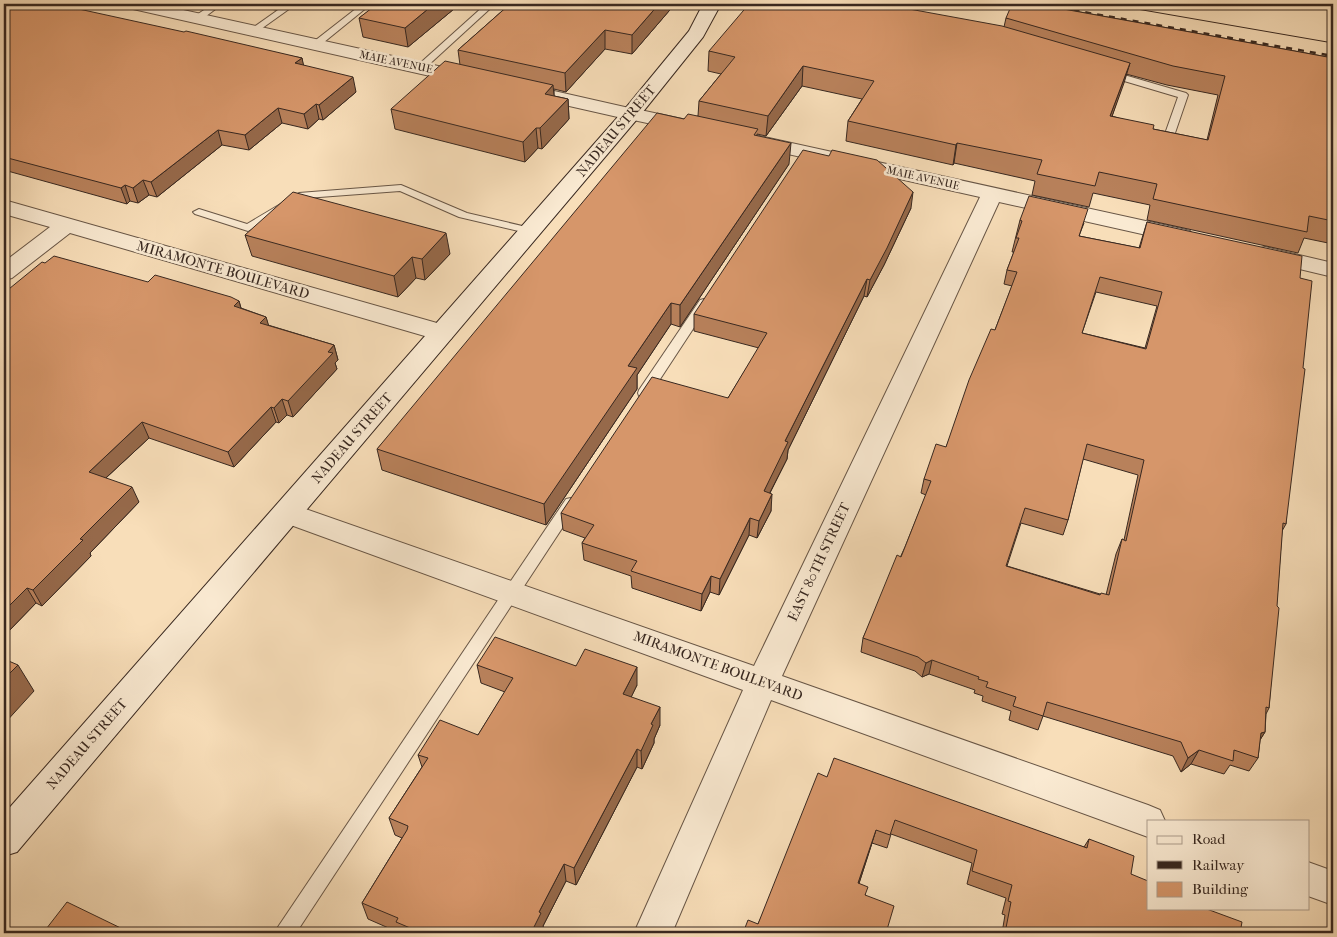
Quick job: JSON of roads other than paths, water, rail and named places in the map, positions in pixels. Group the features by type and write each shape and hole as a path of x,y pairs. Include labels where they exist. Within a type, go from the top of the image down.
{"street":[{"name":"MAIE AVENUE","path":"132,4 487,82"},
{"name":"NADEAU STREET","path":"4,840 531,231 719,7"},
{"path":"516,89 708,131"},
{"name":"MAIE AVENUE","path":"737,137 799,160 992,194 1197,239"},
{"name":"EAST 80TH STREET","path":"653,933 762,682 992,194"},
{"name":"MIRAMONTE BOULEVARD","path":"4,207 442,333"},
{"path":"4,273 67,224"},
{"path":"1246,250 1333,270"},
{"name":"MIRAMONTE BOULEVARD","path":"287,512 1147,821"},
{"path":"1310,880 1333,888"}],"lane":[{"path":"198,18 218,4"},
{"path":"254,31 285,9 261,4"},
{"path":"314,45 367,4"},
{"path":"420,68 490,5"},
{"path":"1099,71 1183,95 1171,131"},
{"path":"199,212 248,228 303,196 401,188 463,215 531,231"},
{"path":"639,401 710,293"},
{"path":"285,933 578,493"}],"tram line":[{"path":"1108,4 1333,43"}],"railway":[{"path":"994,4 1024,9"},
{"path":"1038,4 1333,56"}]}
